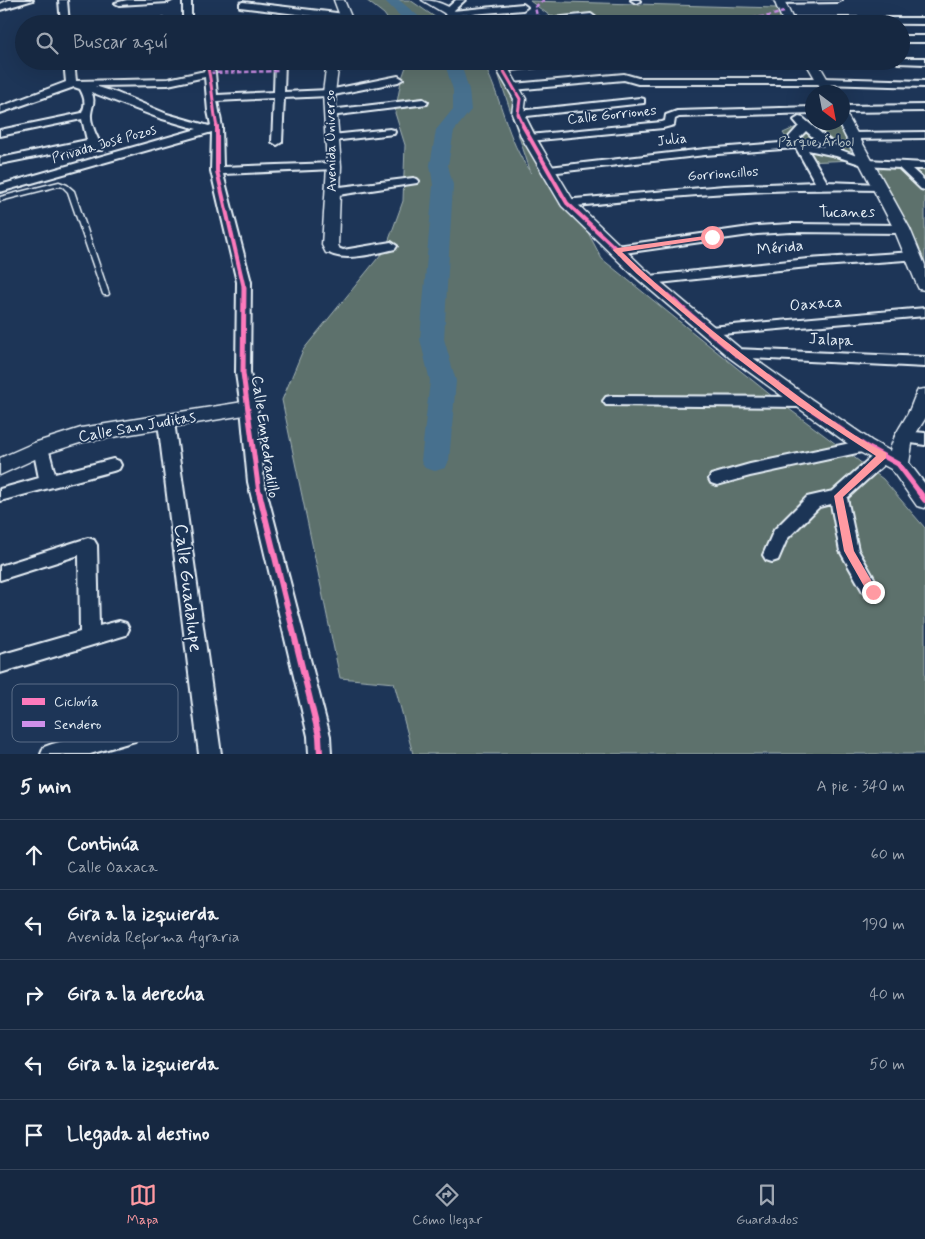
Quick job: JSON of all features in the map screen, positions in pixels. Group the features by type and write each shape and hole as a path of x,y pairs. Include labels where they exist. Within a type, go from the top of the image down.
{"street":[{"path":"0,7 12,2 29,0"},
{"path":"63,0 64,15"},
{"path":"119,3 168,0"},
{"path":"186,0 186,15"},
{"path":"293,0 298,12"},
{"path":"339,0 345,15"},
{"path":"427,0 452,15"},
{"path":"448,12 461,0"},
{"path":"786,15 779,0 838,0"},
{"path":"243,5 257,3 316,15"},
{"path":"448,12 523,7"},
{"path":"910,21 925,21"},
{"path":"910,39 925,39"},
{"path":"910,61 925,61"},
{"path":"70,70 71,84"},
{"path":"0,110 71,84 168,82 200,70"},
{"name":"Calle Empedradillo","path":"208,70 213,98 212,128 217,171 244,282 243,373 249,408 256,482 319,736 320,754"},
{"path":"277,142 280,70"},
{"name":"Avenida Universo","path":"331,70 329,93 334,166 330,245 332,250"},
{"path":"503,70 520,99 518,114 529,138 567,203 650,280 736,354 801,402 890,460 923,496"},
{"path":"816,70 825,85"},
{"path":"513,87 624,77 638,82 822,81 925,84"},
{"path":"213,98 329,93 398,78"},
{"path":"71,84 113,95 163,116 212,128"},
{"path":"84,87 89,97 90,105 86,115 93,142 106,159"},
{"path":"518,114 640,101"},
{"path":"330,113 423,102"},
{"path":"850,109 925,108"},
{"name":"Calle Gorriones","path":"529,138 664,125 670,123 670,116 677,114 805,110"},
{"path":"792,111 805,126 794,137 822,184"},
{"path":"0,133 86,115"},
{"name":"Privada José Pozos","path":"0,189 212,128"},
{"path":"810,130 840,153 866,163 925,166"},
{"path":"848,130 881,187 902,229 925,285"},
{"path":"332,138 390,132"},
{"path":"851,136 925,135"},
{"path":"0,161 93,142"},
{"name":"Julia","path":"549,170 705,152 799,145 840,153"},
{"path":"217,171 334,166"},
{"path":"903,166 925,187"},
{"path":"332,192 413,180"},
{"name":"Gorrioncillos","path":"567,203 729,188 822,184 881,187"},
{"name":"Tucanes","path":"617,250 757,230 791,228 902,229"},
{"path":"332,250 343,254 391,246"},
{"name":"Mérida","path":"650,280 808,263 914,256"},
{"name":"Oaxaca","path":"710,331 925,312"},
{"name":"Jalapa","path":"736,354 925,362"},
{"path":"772,555 780,535 813,502 838,496 890,460 902,437 916,418 925,395"},
{"path":"611,401 801,402"},
{"name":"Calle San Juditas","path":"0,467 41,448 81,435 249,408"},
{"name":"Calle Guadalupe","path":"166,422 210,754"},
{"path":"902,437 925,439"},
{"path":"717,479 759,468 866,446"},
{"path":"41,448 48,482"},
{"path":"0,495 113,465"},
{"path":"838,496 849,551 873,592"},
{"path":"0,574 88,545 90,638"},
{"path":"0,664 119,629"},
{"path":"52,754 97,742"}],"lane":[{"path":"0,199 59,184 71,191 106,294"}],"green space":[{"path":"366,0 410,0 432,15 385,15"},
{"path":"530,1 777,8 780,15 549,15"},
{"path":"405,70 486,70 516,146 531,173 497,70 502,70 602,259 773,397 883,479 925,528 925,754 413,754 394,683 340,678 282,400 303,350 386,248 403,201 405,145 395,113"},
{"name":"Parque Árbol","path":"805,123 805,130 841,130 855,160 804,162 783,133"},
{"path":"925,168 925,274 874,169"}],"waterway":[{"path":"391,0 408,15"},
{"path":"435,461 443,381 432,339 443,185 439,165 445,130 462,110 461,90 455,70"}],"marked path":[{"path":"537,15 535,7 544,0"},
{"path":"773,15 784,12"},
{"path":"210,73 280,71"}],"cycle path":[{"path":"209,70 213,111 217,127 217,171 244,282 243,373 249,408 256,482 319,736 320,754"},
{"path":"503,70 520,99 518,114 529,138 567,203 639,272 736,354 865,446 898,464 925,500"}],"route":[{"path":"712,237 617,250 639,272 736,354 801,402 883,456 838,496 849,551 873,592"}]}
